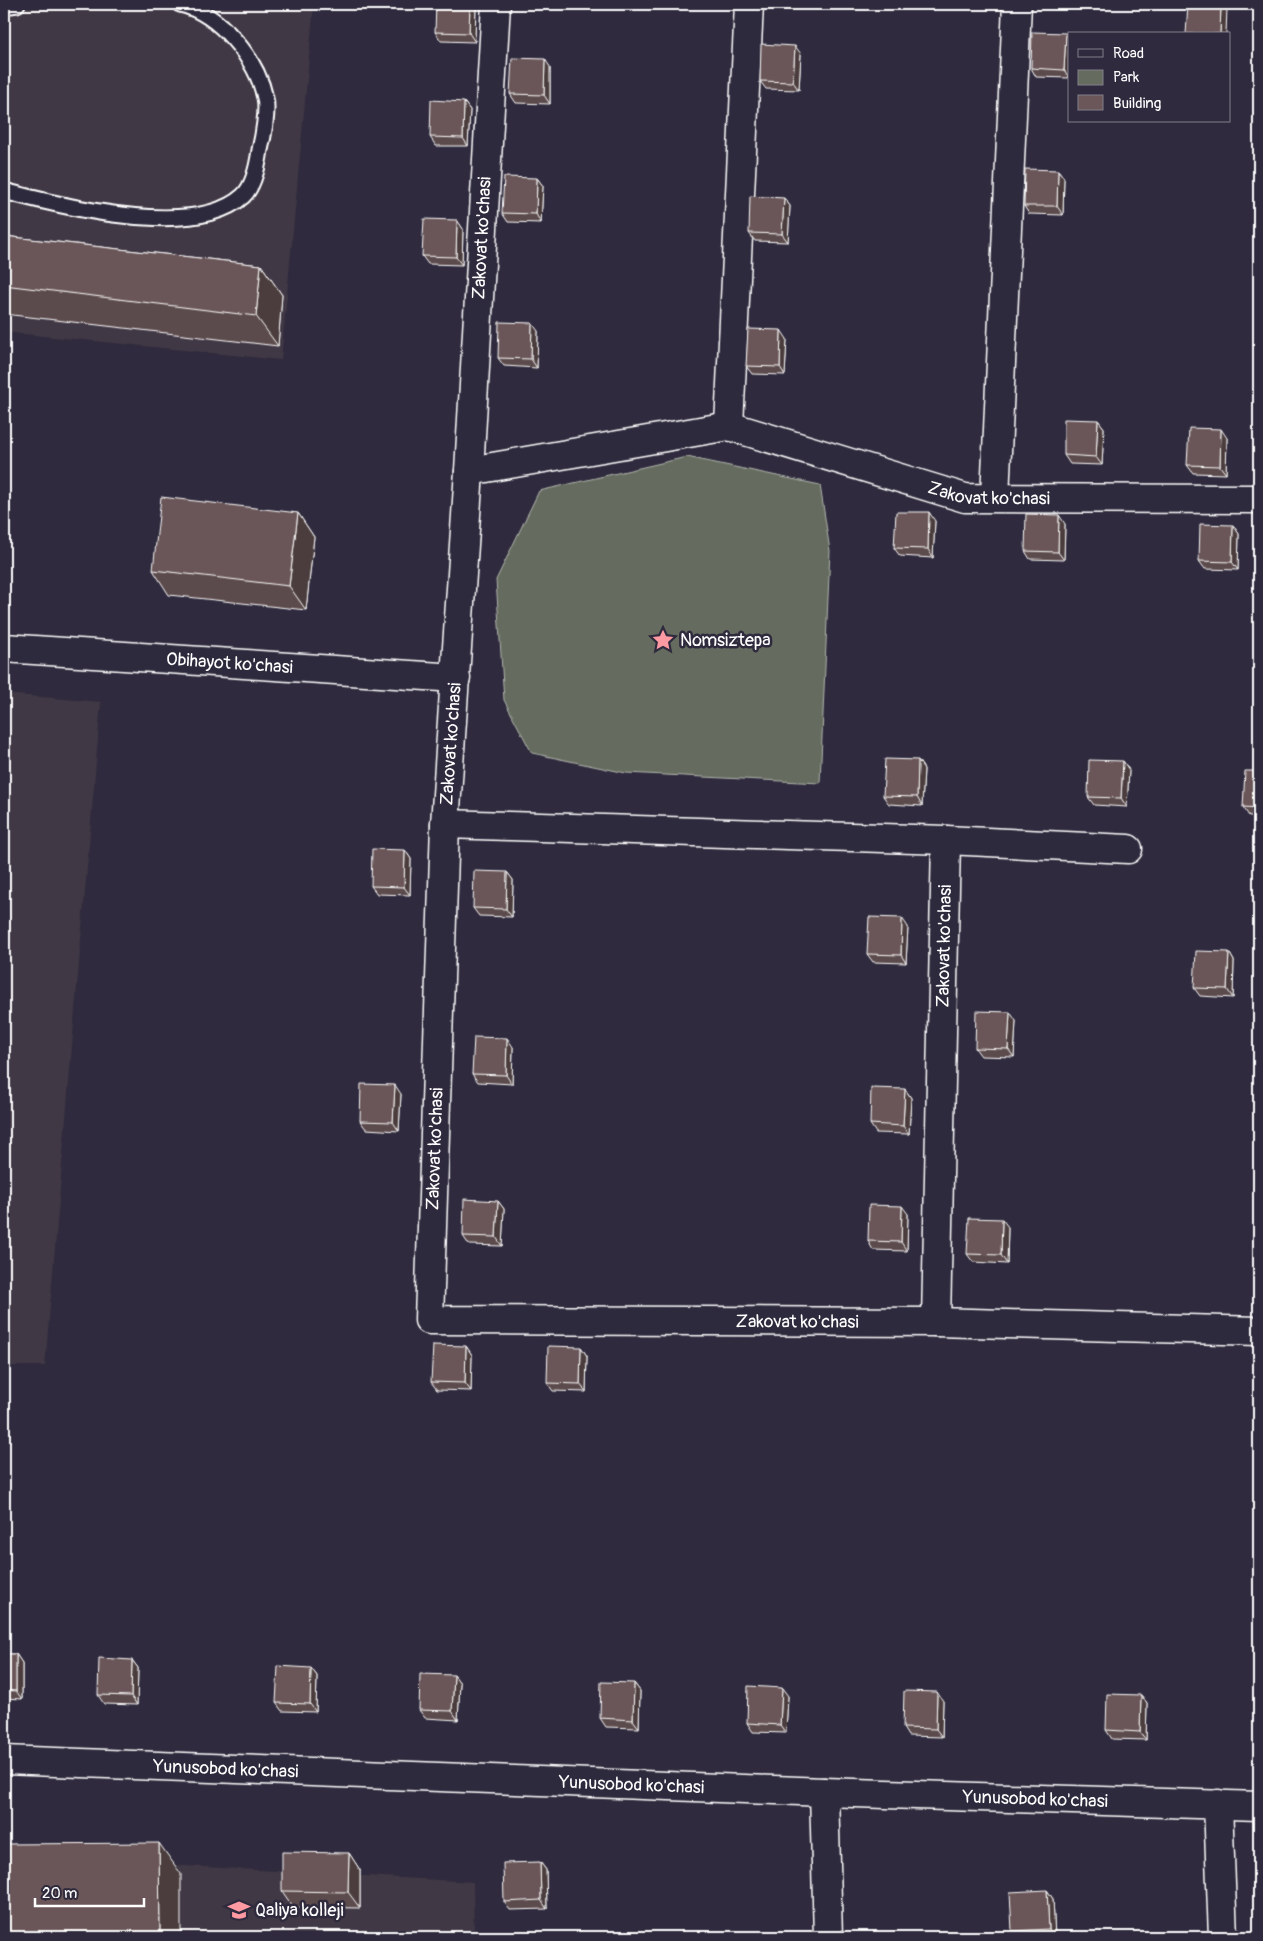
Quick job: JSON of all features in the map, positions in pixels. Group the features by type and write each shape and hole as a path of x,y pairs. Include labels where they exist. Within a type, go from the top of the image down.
{"street":[{"name":"Zakovat ko'chasi","path":"496,4 469,471 445,824 429,1320 936,1322 1259,1330"},
{"path":"729,426 749,4"},
{"path":"995,497 1017,4"},
{"name":"Zakovat ko'chasi","path":"469,471 729,426 965,498 1259,499"},
{"name":"Obihayot ko'chasi","path":"4,648 456,678"},
{"path":"445,824 946,840 1128,848"},
{"name":"Zakovat ko'chasi","path":"936,1322 946,840"},
{"name":"Yunusobod ko'chasi","path":"4,1760 824,1792 1259,1806"},
{"path":"824,1792 828,1937"},
{"path":"1218,1804 1223,1937"}],"lane":[{"path":"4,6 17,4"},
{"path":"4,191 90,212 177,217 187,217 219,210 244,196 256,171 266,99 253,64 228,31 188,6 180,4"}],"shaded area":[{"path":"4,4 314,4 281,360 4,332"},
{"path":"4,694 101,702 45,1366 4,1366"},
{"name":"Qaliya kolleji","path":"4,1856 473,1882 474,1937 4,1937"}],"green space":[{"name":"Nomsiztepa","path":"687,457 820,485 830,551 820,783 626,773 532,753 504,700 496,580 539,491"}],"building":[{"path":"436,4 470,4 469,33 435,32"},
{"path":"1188,4 1221,4 1220,32 1186,32"},
{"path":"1032,32 1066,33 1064,70 1031,68"},
{"path":"761,44 795,46 793,82 760,81"},
{"path":"512,58 545,59 544,95 510,94"},
{"path":"431,100 464,102 463,138 430,137"},
{"path":"1025,169 1058,170 1057,206 1024,206"},
{"path":"504,177 537,178 536,214 502,213"},
{"path":"750,196 784,198 782,234 749,233"},
{"path":"424,219 457,220 456,257 422,256"},
{"path":"4,236 261,265 256,316 4,285"},
{"path":"499,322 532,323 531,359 498,358"},
{"path":"748,329 781,330 780,367 746,366"},
{"path":"1064,419 1098,420 1096,457 1064,455"},
{"path":"1189,428 1221,429 1220,466 1187,465"},
{"path":"161,497 298,513 289,586 153,570"},
{"path":"896,512 929,512 928,549 894,548"},
{"path":"1026,514 1059,515 1058,552 1025,551"},
{"path":"1200,524 1233,525 1232,562 1199,561"},
{"path":"885,759 918,760 917,797 883,796"},
{"path":"1089,760 1123,761 1121,798 1088,797"},
{"path":"1245,771 1259,771 1259,808 1243,807"},
{"path":"372,849 405,850 404,887 371,886"},
{"path":"474,871 507,872 506,909 473,908"},
{"path":"869,917 902,918 901,955 867,954"},
{"path":"1196,951 1229,952 1227,989 1194,988"},
{"path":"976,1011 1010,1012 1008,1049 975,1048"},
{"path":"474,1037 507,1038 506,1075 472,1074"},
{"path":"361,1084 395,1085 393,1122 360,1121"},
{"path":"871,1088 905,1089 903,1126 870,1124"},
{"path":"464,1199 498,1201 496,1237 463,1236"},
{"path":"869,1205 902,1206 901,1242 868,1241"},
{"path":"969,1218 1002,1219 1001,1255 967,1254"},
{"path":"433,1345 466,1346 465,1383 431,1382"},
{"path":"548,1346 581,1347 580,1384 547,1383"},
{"path":"4,1654 16,1654 16,1691 4,1690"},
{"path":"99,1658 132,1660 131,1696 98,1695"},
{"path":"278,1666 311,1668 310,1704 276,1703"},
{"path":"420,1674 454,1675 452,1711 419,1710"},
{"path":"601,1682 634,1683 633,1720 600,1718"},
{"path":"748,1686 782,1688 780,1725 747,1723"},
{"path":"904,1691 937,1692 936,1729 903,1728"},
{"path":"1107,1694 1141,1695 1140,1732 1106,1730"},
{"path":"159,1843 160,1937 4,1937 4,1844"},
{"path":"282,1852 349,1853 348,1892 282,1891"},
{"path":"540,1862 541,1900 504,1902 503,1863"},
{"path":"1047,1890 1049,1929 1012,1931 1010,1892"},
{"path":"793,1934 793,1937 756,1937 756,1936"}],"place":[{"name":"Nomsiztepa","path":"663,640"},
{"name":"Qaliya kolleji","path":"239,1910"}]}
